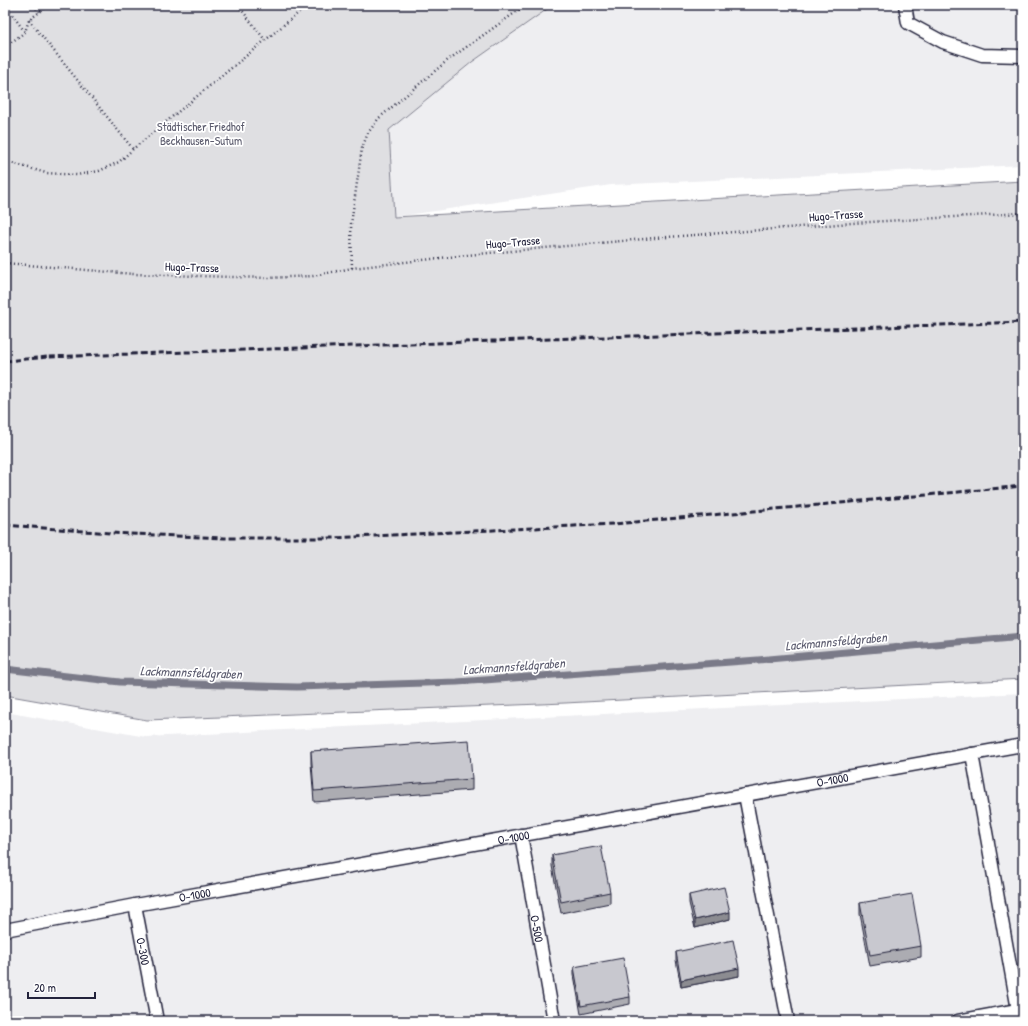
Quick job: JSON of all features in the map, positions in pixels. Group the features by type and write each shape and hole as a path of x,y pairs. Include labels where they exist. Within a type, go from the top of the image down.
{"lane":[{"path":"905,5 908,23 943,42 982,55 1023,56"},
{"name":"O-1000","path":"5,930 135,905 1023,744"},
{"path":"958,1021 1020,1013 972,754"},
{"path":"745,795 788,1021"},
{"name":"O-500","path":"521,836 554,1021"},
{"name":"O-300","path":"135,905 157,1021"}],"path":[{"path":"5,5 25,32"},
{"path":"34,5 39,12"},
{"path":"5,47 25,32 29,20 49,5"},
{"path":"238,5 264,40"},
{"path":"5,161 46,173 77,175 99,171 119,162 308,5"},
{"path":"352,268 351,224 362,148 368,133 379,118 448,60 526,5"},
{"path":"29,20 133,149"},
{"name":"Hugo-Trasse","path":"5,264 133,274 267,278 314,276 352,268 467,255 655,238 852,223 1023,213"}],"shaded area":[{"path":"553,5 1023,5 1023,165 611,185 394,217 389,130 472,62"},
{"path":"1023,693 1023,1021 5,1021 5,712 146,737"}],"green space":[{"name":"Städtischer Friedhof Beckhausen-Sutum","path":"5,5 553,5 472,62 389,130 394,217 1023,181 1023,679 565,703 147,720 5,695"}],"building":[{"path":"469,740 472,779 314,791 311,751"},
{"path":"601,846 610,892 561,902 552,855"},
{"path":"724,887 730,912 695,920 689,895"},
{"path":"912,894 921,946 870,955 860,903"},
{"path":"733,940 739,968 681,980 676,952"},
{"path":"623,958 630,997 581,1006 574,967"}],"waterway":[{"name":"Lackmannsfeldgraben","path":"5,669 120,682 297,687 457,682 758,660 1023,636"}],"railway":[{"path":"5,361 48,357 1023,322"},
{"path":"5,525 110,533 224,538 333,538 614,524 1023,486"}]}
